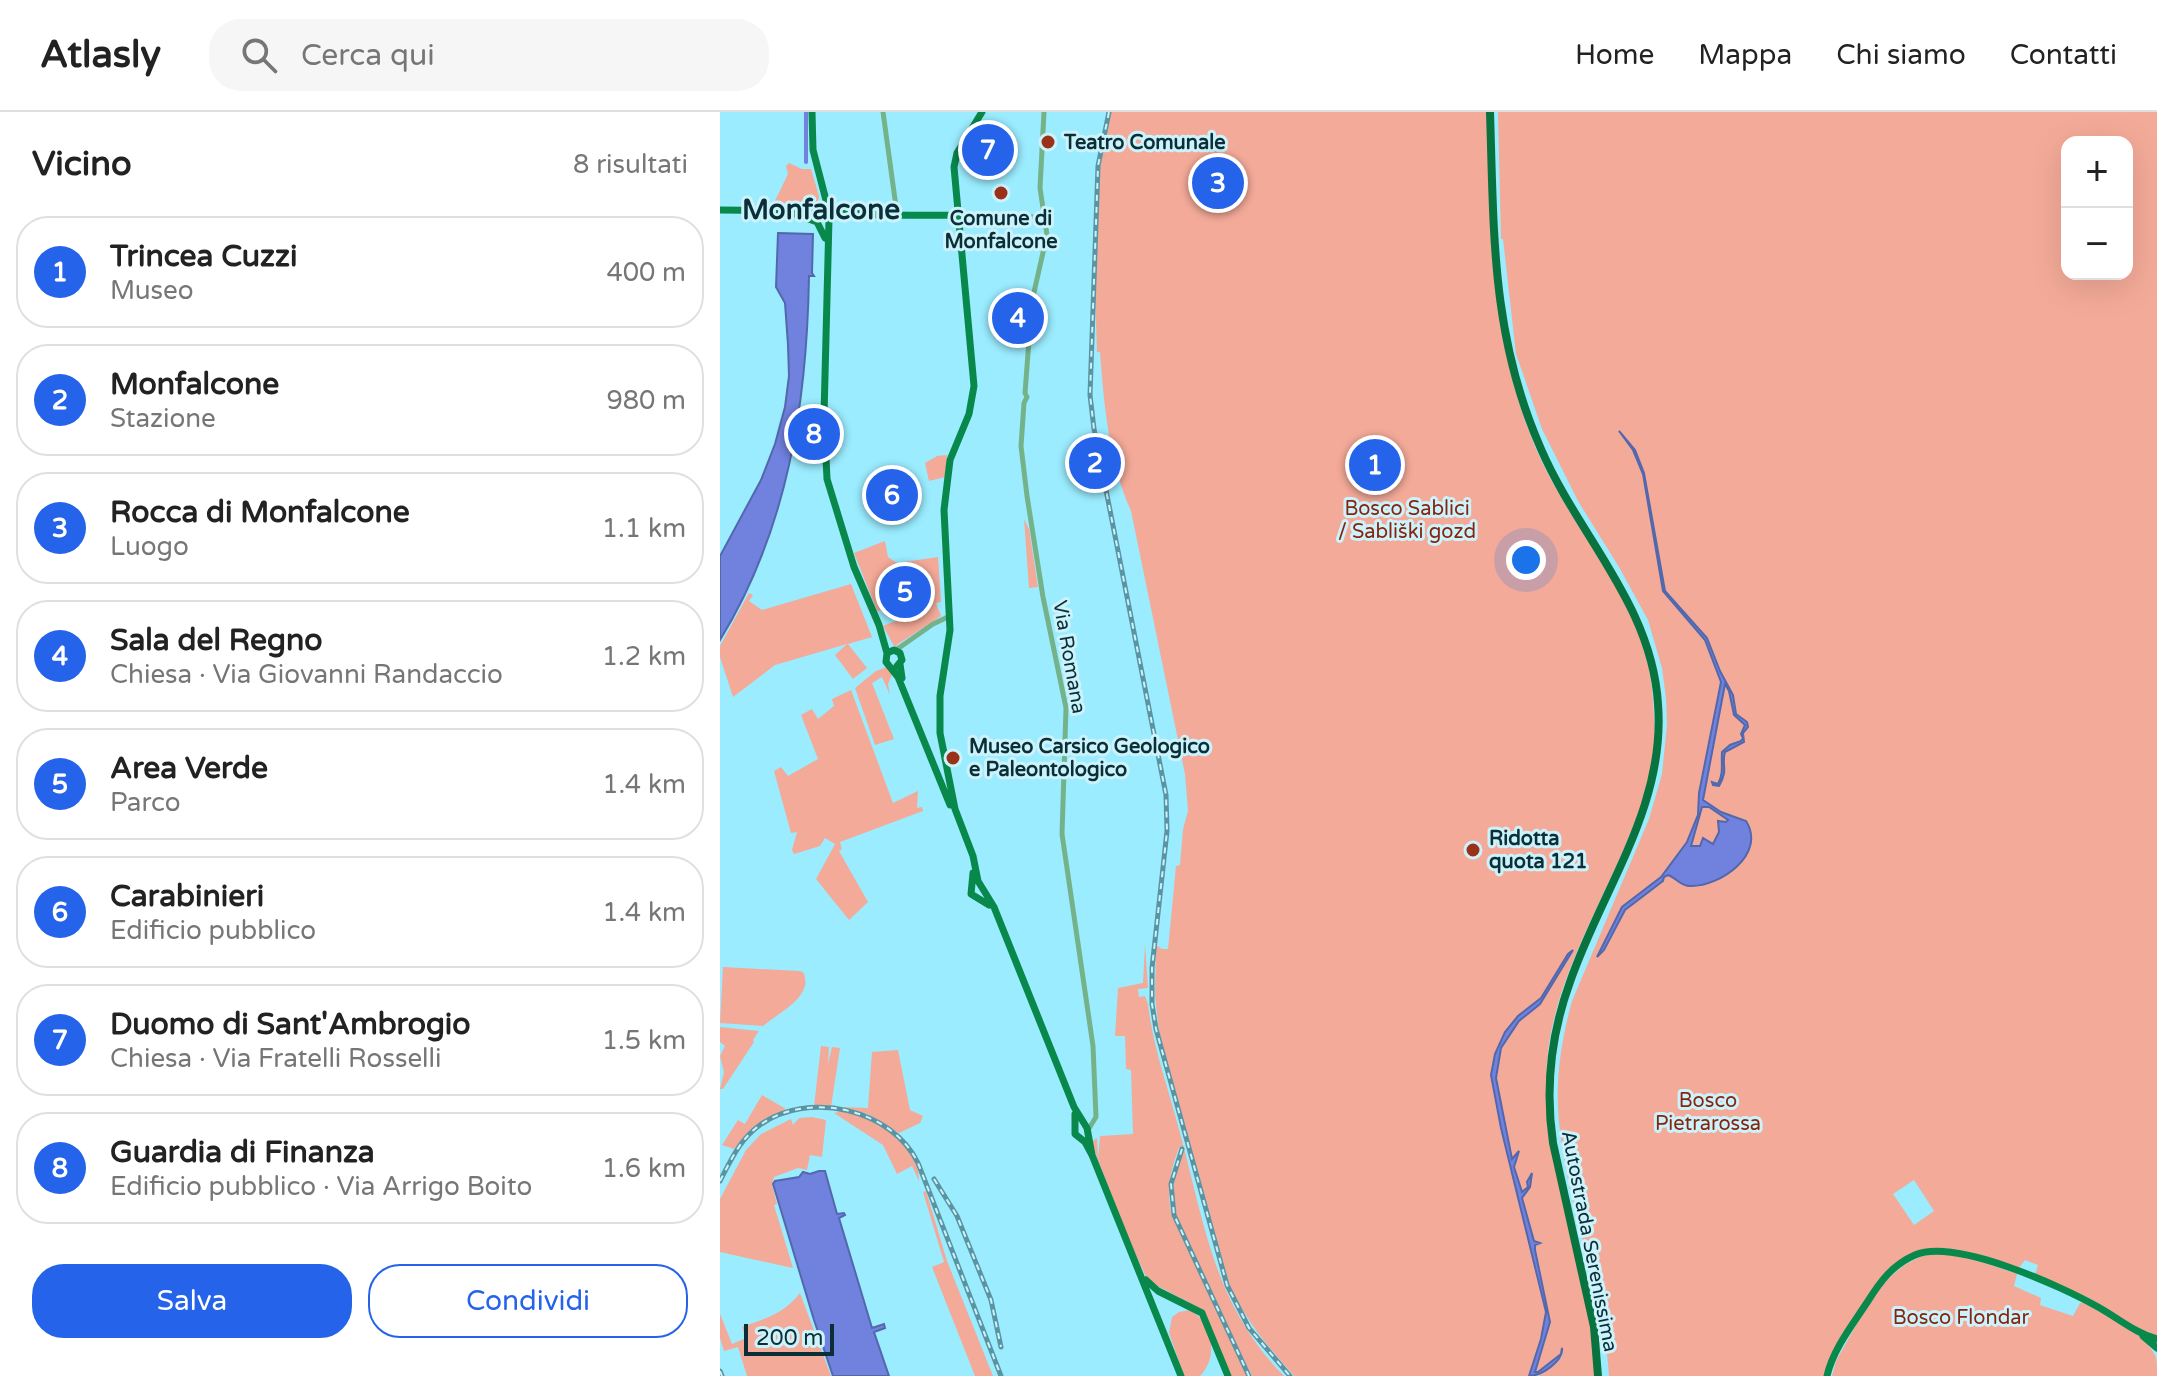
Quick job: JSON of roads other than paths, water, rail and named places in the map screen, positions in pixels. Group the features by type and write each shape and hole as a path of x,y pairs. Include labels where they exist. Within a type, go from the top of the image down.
{"highway":[{"name":"Autostrada Serenissima","path":"1492,112 1500,276 1509,336 1522,385 1562,484 1620,575 1642,618 1658,670 1663,706 1662,758 1652,802 1575,981 1563,1019 1555,1066 1558,1142 1597,1317 1601,1376"}],"main road":[{"path":"812,112 813,150 823,195 827,241 825,461 830,494 852,565 892,651 902,657 896,665"},
{"path":"937,763 940,696 950,616 944,510 950,460 972,402 974,380 954,159 982,112"},
{"path":"720,212 825,213"},
{"path":"720,212 959,215"},
{"path":"791,214 817,222 827,241"},
{"path":"892,651 886,662 896,665 902,677 953,810"},
{"path":"896,665 973,854 978,889 997,917 1181,1376"},
{"path":"928,743 935,744 940,740"},
{"path":"1084,1128 1079,1137 1092,1155"},
{"path":"1827,1376 1838,1349 1879,1284 1903,1262 1924,1252 1950,1251 2017,1271 2078,1296 2142,1334 2157,1339"},
{"path":"1133,1257 1148,1283 1202,1313 1228,1376"},
{"path":"1153,1305 1157,1297 1165,1294"},
{"path":"2142,1334 2157,1348"}],"street":[{"path":"883,112 897,214"},
{"path":"1034,216 1040,209 1044,114"},
{"name":"Via Romana","path":"1040,188 1046,243 1027,347 1027,397 1021,446 1043,597 1066,708 1062,834 1093,1046 1096,1120 1084,1128"},
{"path":"959,215 1034,216 1045,222"},
{"path":"892,651 950,616"}],"water":[{"path":"778,233 813,234 814,276 809,276 798,418 778,510 743,598 720,640 720,556 761,480 785,407 789,376 788,345 785,303 776,287"},
{"path":"1619,431 1635,450 1644,473 1665,591 1707,638 1733,695 1736,714 1747,722 1748,727 1743,733 1744,742 1725,752 1722,780 1719,786 1713,785 1712,782 1718,784 1721,776 1722,752 1741,741 1741,734 1745,725 1734,715 1725,684 1703,800 1721,812 1746,821 1751,833 1745,856 1726,875 1702,885 1690,886 1668,875 1664,877 1663,881 1625,910 1604,950 1597,957 1622,907 1661,877 1687,842 1698,815 1699,793 1721,682 1705,640 1663,591 1643,474 1633,450","holes":["1702,807 1709,807 1728,820 1718,821 1719,832 1713,844 1703,838 1700,846 1691,846"]},
{"path":"1573,950 1540,1004 1519,1021 1501,1048 1496,1078 1512,1159 1519,1151 1514,1167 1522,1192 1528,1187 1532,1173 1530,1187 1522,1198 1534,1241 1540,1243 1535,1245 1535,1250 1550,1322 1535,1372 1561,1354 1562,1348 1562,1353 1551,1367 1529,1376 1546,1312 1491,1075 1495,1054 1505,1032 1518,1016 1541,998"},
{"path":"825,1171 837,1214 845,1215 839,1218 872,1328 884,1324 885,1328 874,1332 889,1376 833,1376 773,1184 799,1177 803,1172 810,1174"}],"waterway":[{"path":"806,112 806,162"}],"railway":[{"path":"1109,112 1098,166 1090,395 1094,429 1166,795 1167,831 1152,968 1152,1004 1156,1029 1227,1285 1249,1328 1290,1376"},
{"path":"720,1181 747,1137 760,1125 780,1114 825,1107 870,1118 889,1129 906,1144 918,1163 1001,1376"},
{"path":"1182,1149 1171,1184 1174,1215 1249,1376"},
{"path":"934,1179 957,1216 991,1300 1001,1347"},
{"path":"720,1371 722,1376"}],"place":[{"name":"Teatro Comunale","path":"1048,142"},
{"name":"Duomo di Sant'Ambrogio","path":"988,150"},
{"name":"Rocca di Monfalcone","path":"1218,183"},
{"name":"Comune di Monfalcone","path":"1001,193"},
{"name":"Sala del Regno","path":"1018,318"},
{"name":"Guardia di Finanza","path":"814,434"},
{"name":"Monfalcone","path":"1095,463"},
{"name":"Trincea Cuzzi","path":"1375,465"},
{"name":"Carabinieri","path":"892,495"},
{"name":"Area Verde","path":"905,592"},
{"name":"Museo Carsico Geologico e Paleontologico","path":"953,758"},
{"name":"Ridotta quota 121","path":"1473,850"}],"district":[{"name":"Monfalcone","path":"821,209"}],"park label":[{"name":"Bosco Sablici / Sabliški gozd","path":"1407,520"},
{"name":"Bosco Pietrarossa","path":"1708,1112"},
{"name":"Bosco Flondar","path":"1961,1317"}]}
